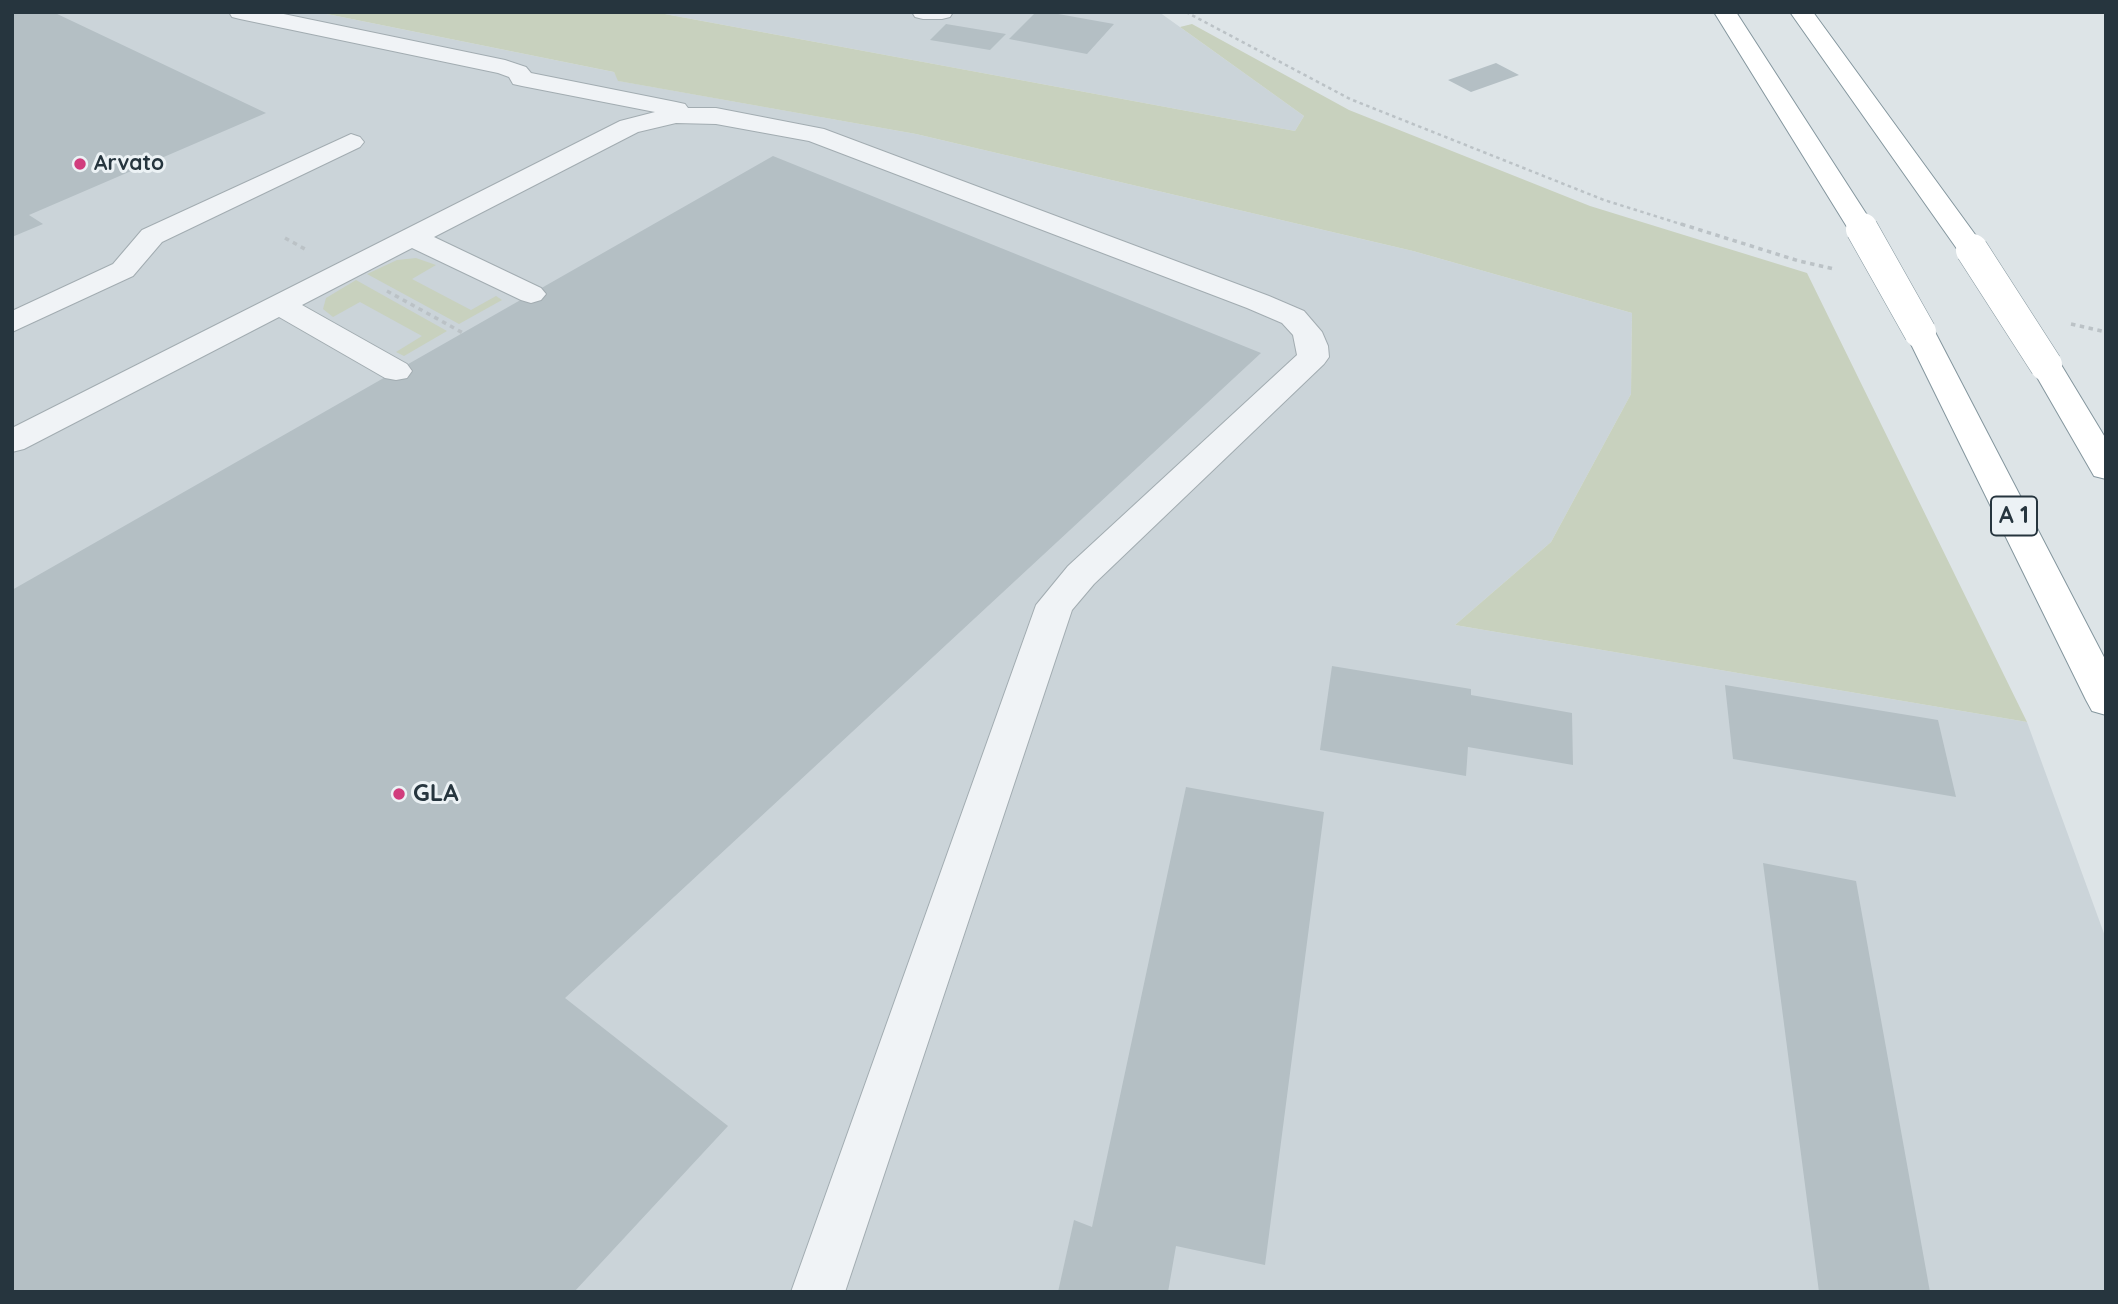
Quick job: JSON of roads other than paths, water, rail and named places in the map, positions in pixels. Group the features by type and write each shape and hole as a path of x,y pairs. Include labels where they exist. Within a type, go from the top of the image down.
{"highway":[{"name":"A 1","path":"1725,12 1862,229 1920,332 2106,700"},
{"path":"1801,12 1972,250 2046,365 2106,468"}],"lane":[{"path":"240,12 505,67 518,72 522,79 814,134 1258,302 1293,317 1307,332 1313,346 1313,356 1081,575 1055,605 818,1292"},
{"path":"923,12 942,12"},
{"path":"12,442 629,126 676,115 716,116"},
{"path":"12,323 122,270 152,236 351,142"},
{"path":"411,237 531,294"},
{"path":"279,305 396,371"}],"place":[{"name":"Arvato","path":"80,164"},
{"name":"GLA","path":"399,794"}]}
